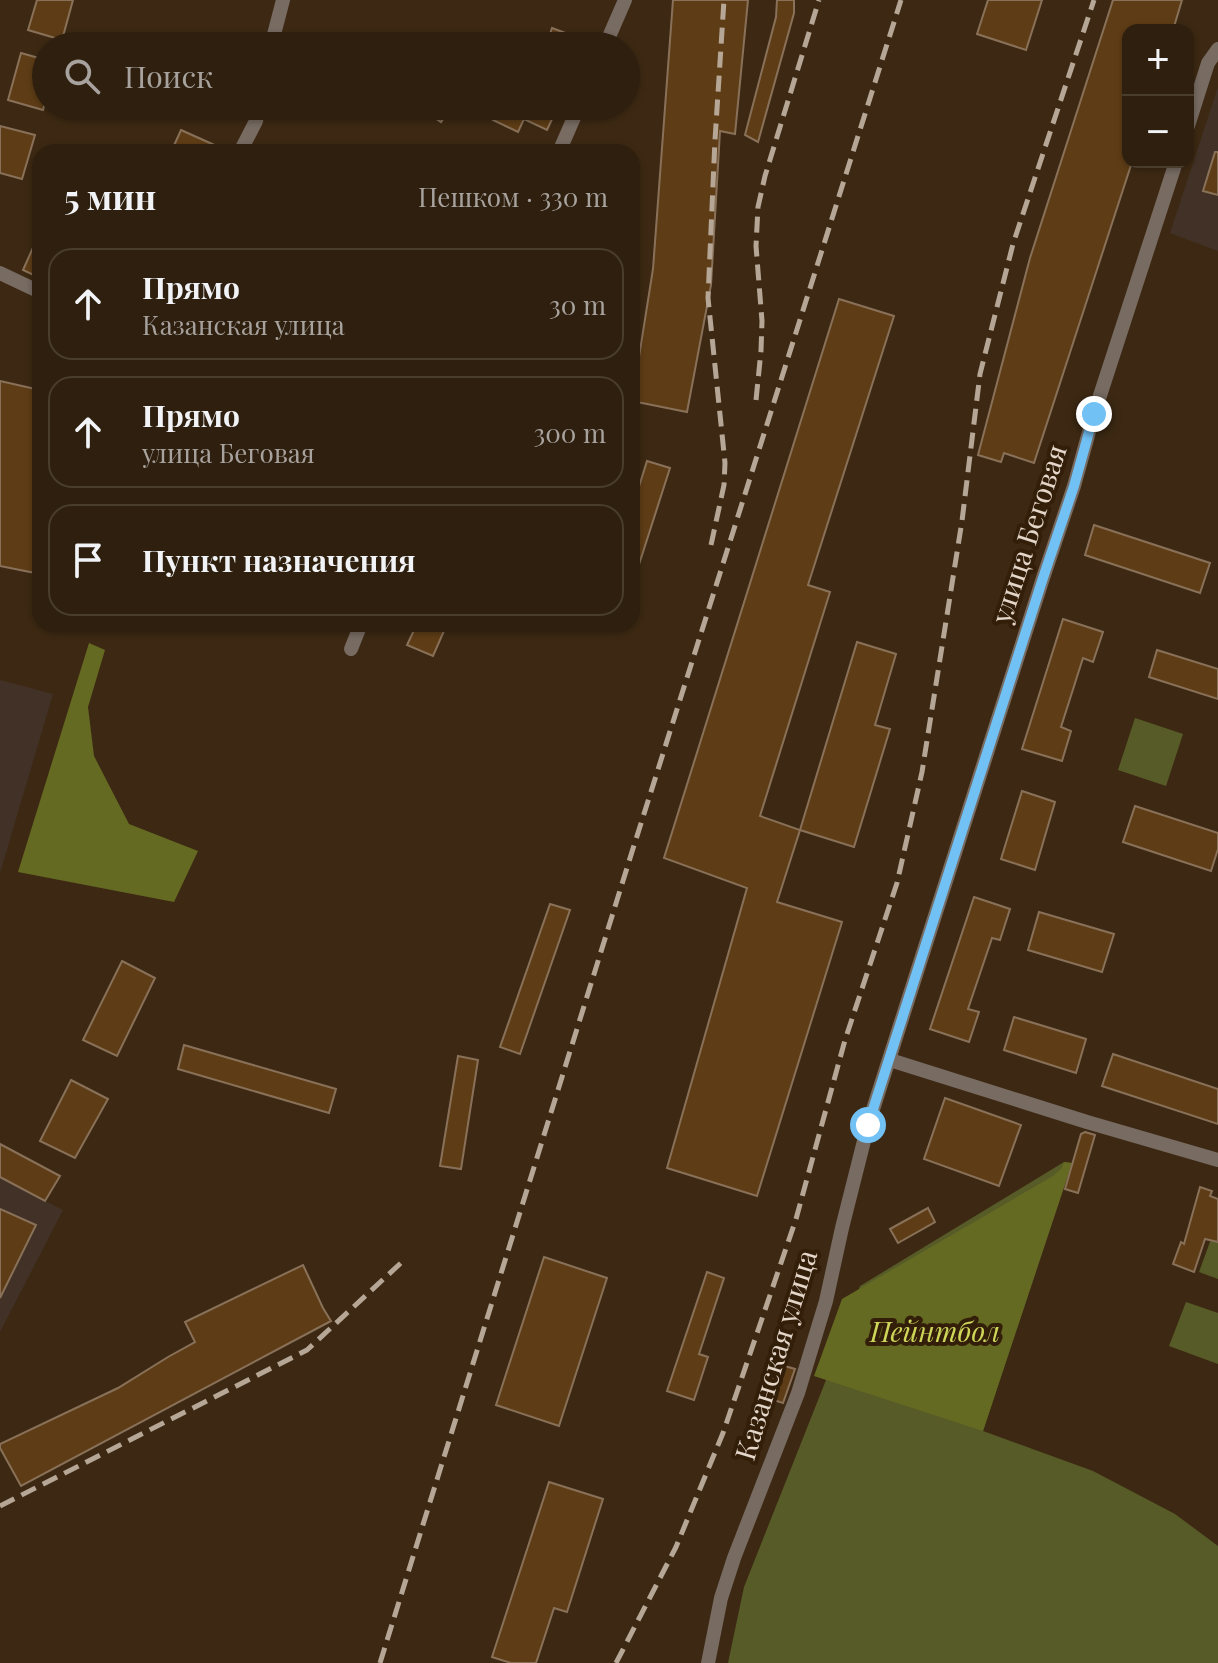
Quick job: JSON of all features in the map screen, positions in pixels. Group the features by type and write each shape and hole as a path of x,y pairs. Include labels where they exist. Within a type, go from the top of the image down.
{"street":[{"path":"275,32 283,0"},
{"path":"611,32 625,0"},
{"path":"1194,107 1208,63 1218,49"},
{"path":"244,144 256,120"},
{"path":"562,144 573,120"},
{"name":"улица Беговая","path":"890,1060 1174,168"},
{"path":"0,273 32,288"},
{"path":"351,649 358,632"},
{"path":"890,1060 1218,1160"},
{"name":"Казанская улица","path":"708,1663 721,1598 734,1558 798,1393 826,1301 868,1125 890,1060"}],"shaded area":[{"path":"1218,87 1218,251 1170,233 1191,168 1194,168"},
{"path":"0,680 53,694 0,873"},
{"path":"0,1178 63,1210 0,1332"}],"green space":[{"path":"89,643 105,650 88,707 94,756 129,824 198,851 174,902 18,872"},
{"path":"1135,718 1183,734 1166,786 1118,770"},
{"path":"1064,1162 1072,1163 983,1431 1093,1471 1175,1514 1218,1546 1218,1663 728,1663 744,1587 860,1286"},
{"name":"Пейнтбол","path":"1064,1162 1072,1163 983,1431 814,1376 842,1299 1053,1176"},
{"path":"1211,1239 1218,1242 1218,1279 1199,1272"},
{"path":"1186,1302 1218,1313 1218,1364 1169,1346"}],"building":[{"path":"37,0 73,0 64,32 28,30"},
{"path":"673,0 748,0 735,134 720,131 711,285 687,412 640,403 640,351 653,269"},
{"path":"777,0 794,0 794,13 758,142 745,135 776,17"},
{"path":"988,0 1042,0 1026,50 977,34"},
{"path":"1113,0 1182,0 1175,24 1122,24 1122,168 1130,168 1034,463 1004,453 1001,462 978,455 1030,258"},
{"path":"21,53 32,56 32,107 8,100"},
{"path":"493,120 524,120 518,132"},
{"path":"526,120 552,120 547,130"},
{"path":"0,126 35,135 22,179 0,173"},
{"path":"181,130 212,144 175,144"},
{"path":"1215,152 1218,152 1218,195 1203,191"},
{"path":"32,250 32,274 23,270"},
{"path":"839,299 894,316 808,585 830,592 760,816 800,830 777,902 842,922 757,1196 667,1168 747,888 664,858"},
{"path":"0,381 32,388 32,572 0,566"},
{"path":"647,461 670,468 640,561 640,483"},
{"path":"1094,525 1210,563 1200,593 1085,555"},
{"path":"1063,619 1103,632 1093,662 1083,658 1061,727 1071,731 1062,761 1022,749"},
{"path":"413,632 444,632 433,656 407,645"},
{"path":"857,642 896,654 875,725 890,729 854,847 800,830"},
{"path":"1157,650 1218,669 1218,699 1149,677"},
{"path":"1022,791 1055,802 1035,870 1001,859"},
{"path":"1135,806 1218,833 1218,849 1211,871 1123,842"},
{"path":"974,897 1010,909 1000,940 992,938 968,1009 979,1012 969,1042 930,1029"},
{"path":"550,904 570,910 520,1054 500,1047"},
{"path":"1039,912 1114,934 1102,972 1028,950"},
{"path":"122,961 155,978 117,1056 83,1040"},
{"path":"1014,1017 1086,1039 1076,1073 1004,1050"},
{"path":"184,1045 336,1089 329,1113 178,1069"},
{"path":"1113,1054 1218,1089 1218,1124 1102,1086"},
{"path":"458,1056 478,1060 461,1169 440,1166"},
{"path":"71,1080 108,1099 75,1158 40,1141"},
{"path":"945,1098 1021,1125 999,1186 924,1159"},
{"path":"1081,1134 1095,1135 1078,1193 1065,1189"},
{"path":"0,1144 60,1176 45,1201 0,1177"},
{"path":"1200,1187 1212,1191 1210,1196 1218,1199 1218,1242 1205,1239 1194,1272 1173,1264 1181,1242 1184,1244"},
{"path":"928,1208 935,1222 898,1243 890,1229"},
{"path":"0,1209 36,1225 0,1298"},
{"path":"544,1257 607,1278 559,1426 496,1405"},
{"path":"303,1265 331,1321 21,1486 0,1444 118,1388 195,1342 185,1322"},
{"path":"707,1272 724,1278 699,1354 708,1357 694,1400 667,1391"},
{"path":"778,1364 795,1369 783,1403 761,1396 766,1383 772,1384"},
{"path":"549,1482 603,1499 567,1612 554,1608 536,1663 511,1663 492,1657"}],"railway":[{"path":"711,545 724,485 725,463 708,298 724,0"},
{"path":"756,400 762,321 756,246 758,207 819,0"},
{"path":"380,1663 901,0"},
{"path":"616,1663 676,1547 723,1433 796,1219 845,1040 897,883 922,772 962,521 980,374 1013,244 1094,0"},
{"path":"0,1506 307,1350 403,1261"}],"route":[{"path":"868,1125 1074,486 1094,414"}]}
